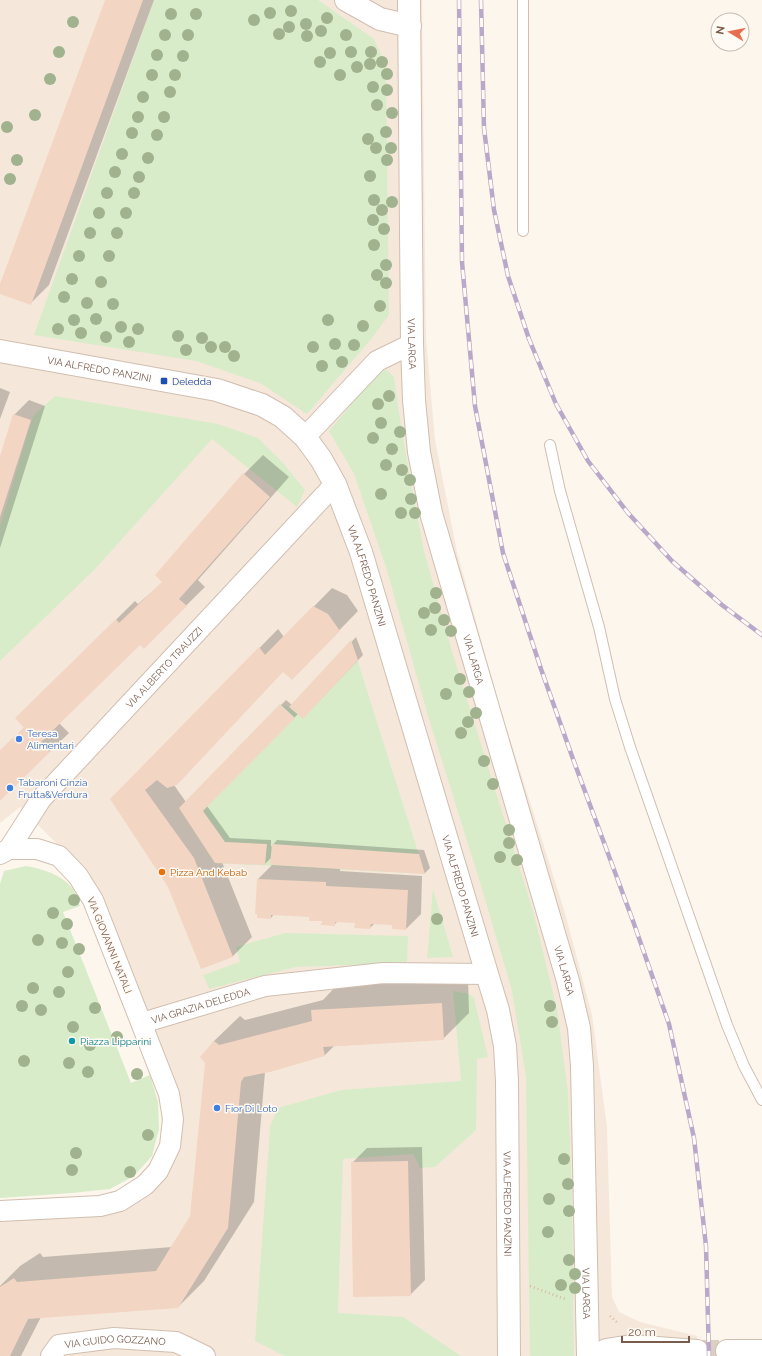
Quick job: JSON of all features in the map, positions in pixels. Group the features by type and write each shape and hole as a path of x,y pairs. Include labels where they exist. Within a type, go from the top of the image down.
{"street":[{"path":"346,0 380,18 410,26"},
{"name":"VIA LARGA","path":"409,0 412,344 414,400 419,452 431,513 568,981 579,1028 582,1066 588,1356"},
{"path":"306,437 376,361 412,344"},
{"name":"VIA ALFREDO PANZINI","path":"0,351 217,390 262,405 284,417 306,437 321,459 335,484 361,552 498,1010 506,1053 509,1356"},
{"name":"VIA ALBERTO TRAUZZI","path":"5,852 41,799 335,484"},
{"name":"VIA GIOVANNI NATALI","path":"5,852 37,849 59,856 78,876 93,900 142,1023"},
{"name":"VIA GRAZIA DELEDDA","path":"0,1211 100,1206 120,1201 145,1185 158,1171 170,1146 173,1119 169,1094 142,1023 265,986 383,973 488,974"},
{"name":"VIA GUIDO GOZZANO","path":"51,1356 59,1345 114,1338 176,1342 205,1356"},
{"path":"598,1356 606,1350 631,1346 697,1351"},
{"path":"727,1351 762,1351"}],"lane":[{"path":"523,0 523,230"},
{"path":"550,445 560,491 599,627 615,699 630,747 727,1025 744,1066 762,1100"}],"shaded area":[{"path":"0,0 422,0 426,338 435,440 457,552 498,701 565,913 592,1015 607,1127 612,1297 619,1312 640,1322 697,1336 697,1356 0,1356 0,1206 117,1196 150,1172 165,1147 169,1113 65,852 20,807 0,823"}],"green space":[{"path":"154,0 318,0 374,39 386,66 389,315 371,339 307,414 260,383 196,361 34,335"},
{"path":"387,370 394,377 406,455 424,551 451,648 533,911 557,1009 568,1092 572,1193 574,1356 530,1356 526,1077 512,991 428,716 386,567 354,474 329,431 379,371"},
{"path":"55,396 218,424 258,438 284,464 305,490 297,507 212,439 95,569 0,661 0,526 33,416"},
{"path":"351,640 425,874 215,863 179,808 280,704 289,707"},
{"name":"Piazza Lipparini","path":"26,866 57,876 68,884 74,891 80,906 63,912 131,1083 150,1075 158,1102 159,1129 152,1156 134,1176 110,1189 0,1198 0,884 4,871"},
{"path":"433,889 453,957 427,958"},
{"path":"285,933 408,936 407,963 296,967 209,989 203,975 240,962 236,947"},
{"path":"453,991 469,994 474,998 488,1057 477,1059 476,1130 435,1167 420,1168 413,1154 343,1159 338,1313 403,1317 461,1356 285,1356 255,1341 270,1126 278,1108 341,1090 461,1081"}],"building":[{"path":"105,0 143,0 31,305 0,294 0,284"},
{"path":"13,414 31,420 0,517 0,456"},
{"path":"243,473 270,497 179,599 187,606 144,649 140,645 41,742 50,752 0,801 0,750 24,728 15,718 116,619 119,623 162,582 155,575"},
{"path":"313,606 328,614 340,631 292,680 283,672 177,785 167,788 157,780 145,790 194,858 233,957 201,969 168,887 110,799 259,647 265,655"},
{"path":"351,640 358,660 303,719 289,707"},
{"path":"280,704 295,718 203,811 225,842 267,844 265,865 215,863 179,808"},
{"path":"272,844 419,854 425,874 270,865"},
{"path":"257,879 326,882 326,886 408,890 406,930 392,929 392,925 371,924 370,929 354,928 355,923 335,922 335,926 321,925 322,921 309,921 309,917 271,915 271,919 257,918 257,914 255,914"},
{"path":"442,1003 444,1040 323,1047 325,1056 270,1072 244,1077 241,1082 228,1228 178,1308 28,1319 10,1356 0,1356 0,1287 14,1278 17,1282 156,1271 190,1216 205,1063 200,1057 214,1041 219,1045 312,1021 311,1010"},
{"path":"408,1161 411,1296 353,1297 351,1162"}],"tunnel":[{"path":"697,1351 727,1351"}],"railway":[{"path":"459,0 462,262 475,406 503,553 541,669 669,1024 694,1138 706,1246 709,1356"},
{"path":"481,0 484,128 494,210 508,276 529,339 556,404 588,461 628,513 672,561 722,605 762,635"}],"place":[{"name":"Deledda","path":"164,381"},
{"name":"Teresa Alimentari","path":"19,739"},
{"name":"Tabaroni Cinzia Frutta&Verdura","path":"10,788"},
{"name":"Pizza And Kebab","path":"162,872"},
{"name":"Piazza Lipparini","path":"72,1041"},
{"name":"Fior Di Loto","path":"217,1108"}]}
